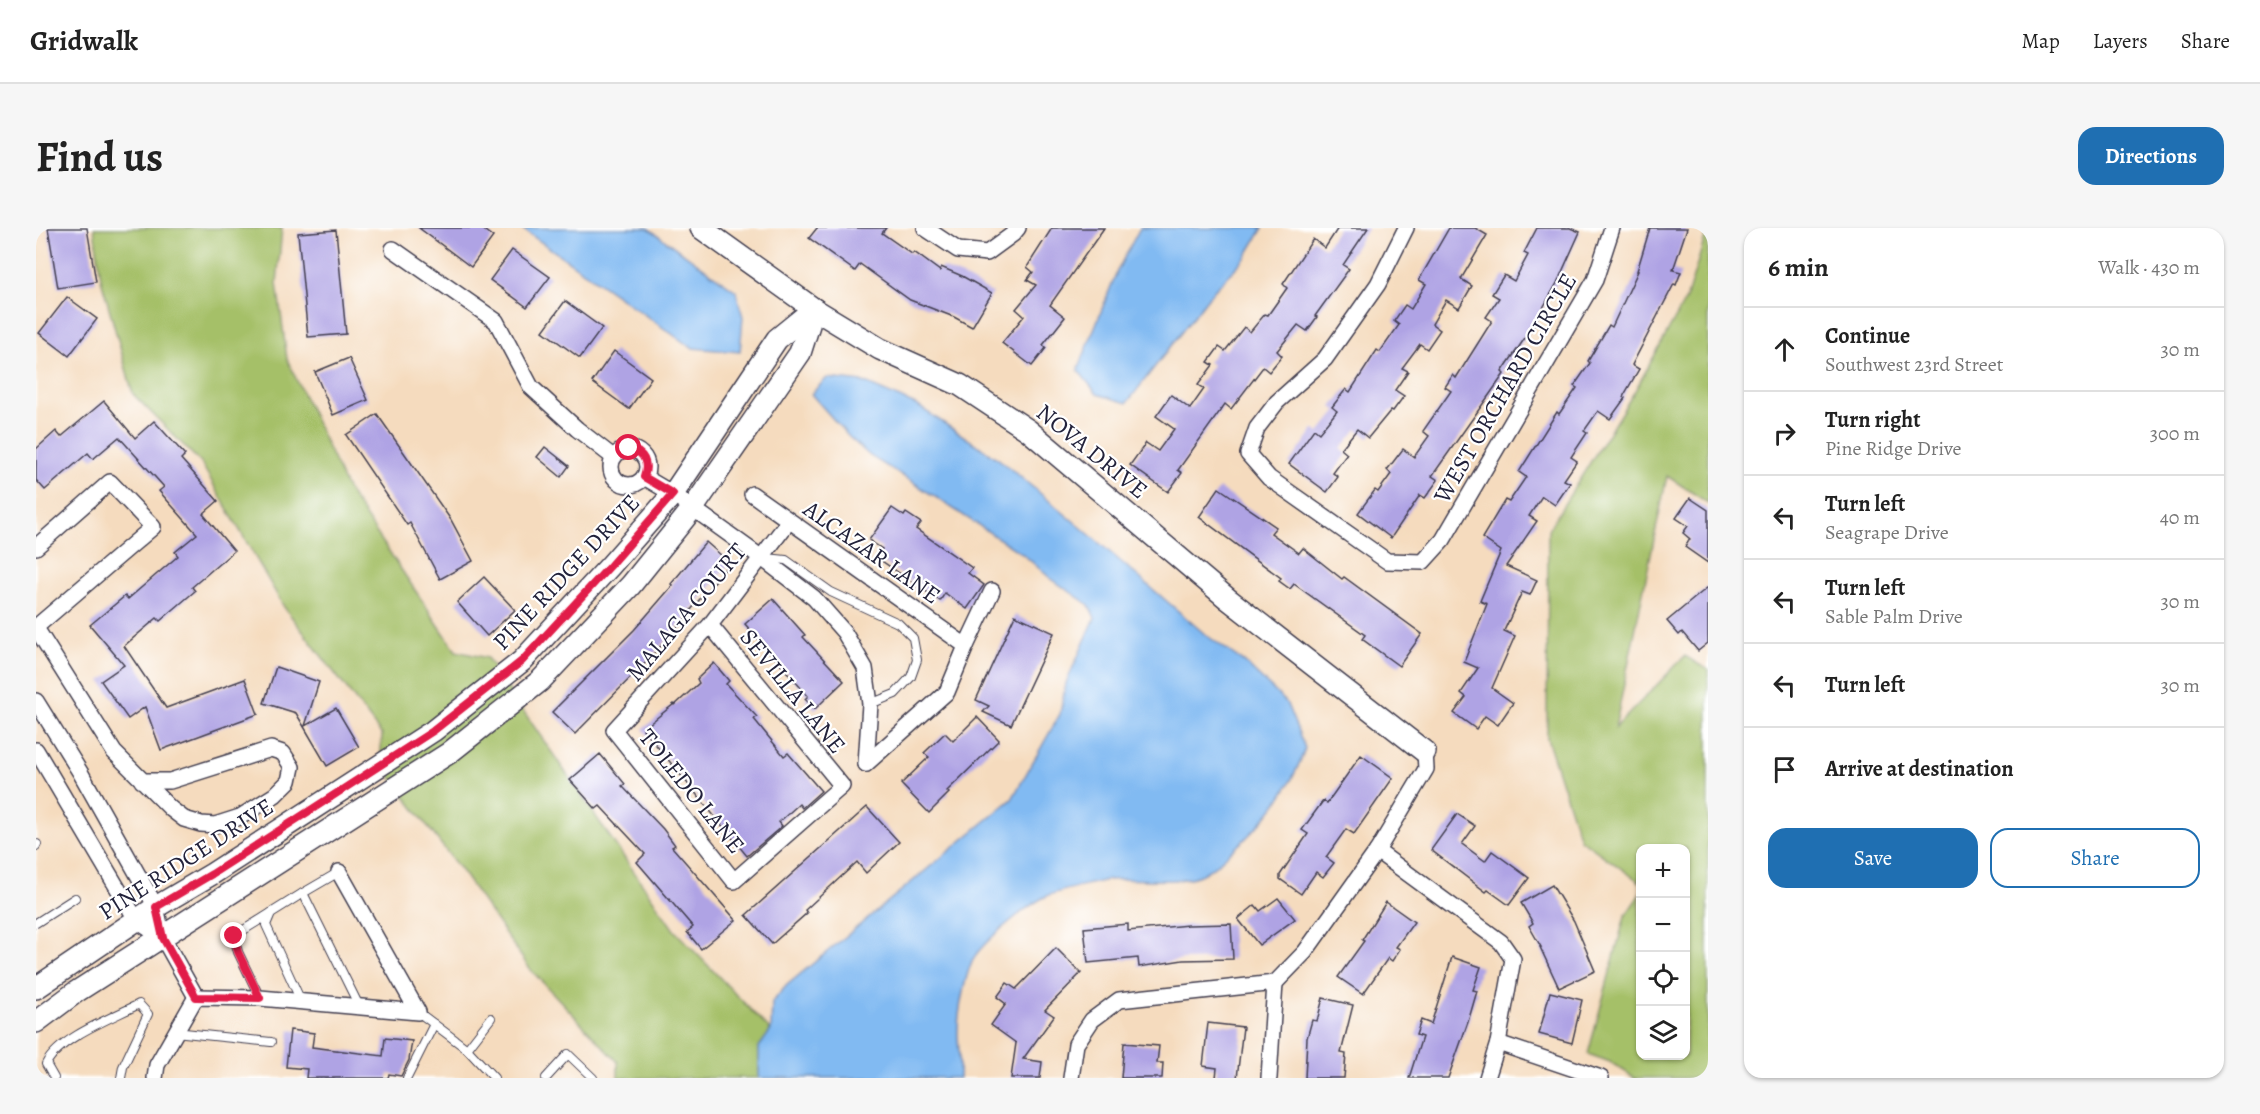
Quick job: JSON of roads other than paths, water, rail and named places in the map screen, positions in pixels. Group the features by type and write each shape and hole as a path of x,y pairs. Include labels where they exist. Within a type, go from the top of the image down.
{"street":[{"name":"NOVA DRIVE","path":"700,228 814,309 880,349 960,385 1028,430 1228,598 1425,752"},
{"path":"925,228 958,249 987,253 1018,228"},
{"name":"WEST ORCHARD CIRCLE","path":"1406,228 1378,284 1325,359 1277,402 1257,428 1248,454 1269,478 1387,561 1423,562 1443,540 1595,280 1612,228"},
{"path":"393,249 496,321 531,387 576,429 613,457"},
{"name":"PINE RIDGE DRIVE","path":"36,988 156,907 212,874 433,731 522,661 673,494 777,339 814,309"},
{"path":"36,1022 76,992 449,753 540,681 631,585 693,508 800,352 814,309"},
{"path":"623,449 635,450 645,458 647,464 644,477 631,485 620,483 612,476 610,470 613,457 623,449"},
{"path":"644,477 693,508 814,598 844,632 865,668 870,704 866,764 947,692 992,591"},
{"path":"36,547 110,482 153,527 36,628 114,752 142,780 171,809 184,819 201,824 215,825 240,817 275,795 289,781 292,767 283,753 271,749 170,781 142,780"},
{"name":"ALCAZAR LANE","path":"753,494 966,646"},
{"name":"MALAGA COURT","path":"614,730 710,625 789,521"},
{"name":"SEVILLA LANE","path":"710,625 842,786 734,880"},
{"path":"36,701 80,772 156,907 163,938 196,997"},
{"name":"TOLEDO LANE","path":"614,730 734,880"},
{"path":"36,750 136,921 163,938"},
{"path":"1071,1078 1076,1044 1092,1020 1119,1000 1275,983 1305,952 1377,851 1426,769 1425,752"},
{"path":"1377,851 1502,942 1513,959 1498,1042 1487,1078"},
{"path":"339,872 418,1012"},
{"path":"1269,1078 1275,983"},
{"path":"196,997 260,998 418,1012"},
{"path":"155,1078 157,1065 196,997"},
{"path":"1498,1042 1596,1074 1601,1078"}],"lane":[{"path":"762,558 786,560 831,592 898,623 913,638 917,660 911,677 895,694 870,704"},
{"path":"260,998 238,952 234,936 339,872"},
{"path":"303,893 359,1006"},
{"path":"36,923 75,898"},
{"path":"271,913 266,925 301,1001"},
{"path":"54,1078 46,1064 52,1053 83,1033 139,1004 147,1014 123,1068 121,1078"},
{"path":"418,1012 467,1049 494,1078"},
{"path":"467,1049 491,1018"},
{"path":"407,1078 434,1024"},
{"path":"176,1032 271,1042"},
{"path":"546,1078 568,1054 593,1078"}],"water":[{"path":"521,228 648,228 736,291 743,317 740,352 692,348"},
{"path":"1140,228 1263,228 1245,258 1210,295 1127,403 1097,394 1078,370 1117,271"},
{"path":"827,378 863,382 918,406 1000,460 1206,635 1244,662 1286,702 1305,748 1292,779 1263,821 1239,845 1207,871 1179,880 1109,880 1047,896 1029,907 985,944 972,961 964,988 958,1029 959,1078 759,1078 759,1047 771,1030 772,1002 787,985 1012,799 1060,714 1066,683 1095,618 1089,605 1050,578 1024,555 870,456 849,437 811,394"}]}
